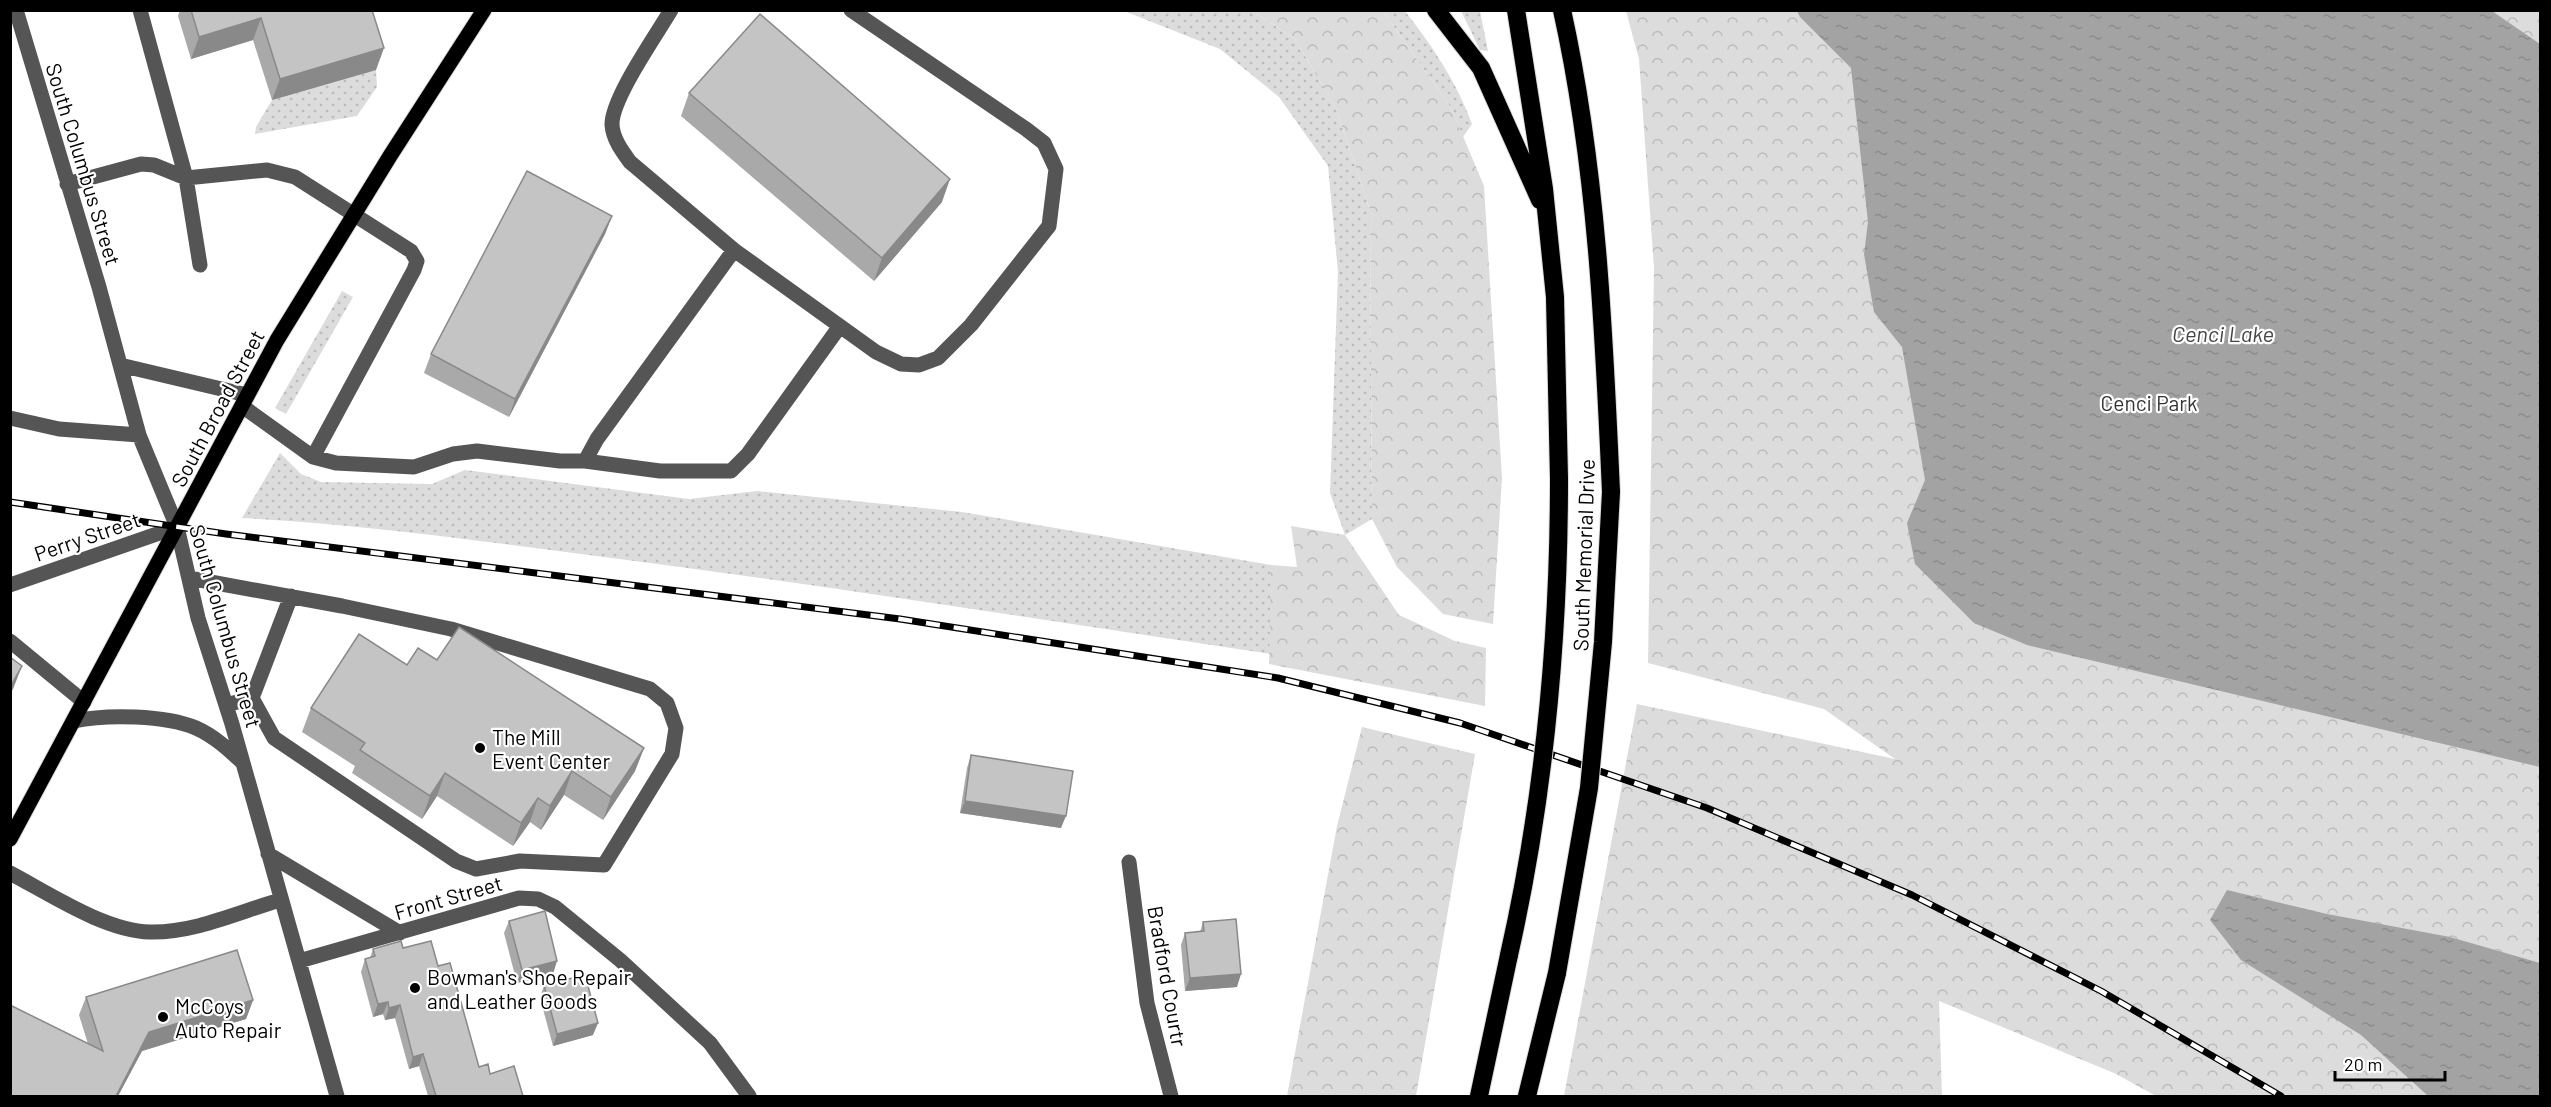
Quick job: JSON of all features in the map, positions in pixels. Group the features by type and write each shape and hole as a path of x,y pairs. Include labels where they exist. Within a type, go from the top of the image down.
{"highway":[{"path":"1436,10 1481,68 1547,216"},
{"name":"South Memorial Drive","path":"1479,1096 1524,890 1540,783 1559,544 1555,297 1547,216 1516,10"},
{"name":"South Memorial Drive","path":"1527,1096 1557,973 1589,788 1603,642 1611,492 1603,305 1582,124 1562,10"}],"main road":[{"name":"South Broad Street","path":"10,839 277,340 484,10"}],"street":[{"name":"South Columbus Street","path":"16,10 139,435 177,526 198,618 243,763 337,1096"},
{"path":"140,10 186,178 200,265"},
{"path":"671,10 626,84 612,124 618,146 630,162 734,250 876,352 901,364 919,365 938,358 970,325 1049,226 1056,169 1044,143 1026,129 851,10"},
{"path":"67,184 141,164 154,165 186,178 267,170 281,172 295,177 411,251 417,261 414,270 313,457"},
{"path":"585,461 597,439 734,250"},
{"path":"120,365 245,400 313,457 336,462 414,467 453,454 477,451 660,471 731,471 744,460 840,326"},
{"path":"10,418 59,429 139,435"},
{"name":"Perry Street","path":"10,585 177,526"},
{"path":"189,578 291,596 451,629 650,688 667,703 676,728 672,754 604,865 520,861 476,869 456,861 274,738 252,698 291,596"},
{"path":"10,641 84,702"},
{"path":"226,705 252,698"},
{"name":"South Columbus Street","path":"75,721 93,717 173,723 195,728 221,743 243,763"},
{"path":"268,854 400,933"},
{"name":"Bradford Courtr","path":"1129,862 1148,1003 1171,1096"},
{"path":"10,873 119,927 150,932 180,929 280,900"},
{"name":"Front Street","path":"299,961 519,898 538,899 555,907 620,960 710,1043 749,1096"}],"green space":[{"path":"1124,11 1253,11 1295,39 1336,108 1370,210 1372,519 1345,535 1330,493 1338,272 1328,166 1279,97 1220,49"},
{"path":"1253,11 1383,11 1451,108 1484,186 1502,478 1493,624 1443,614 1397,567 1372,519 1370,210 1336,108 1295,39"},
{"path":"1383,11 1405,11 1443,65 1459,93 1472,124 1463,137 1451,108"},
{"path":"1461,11 1480,11 1488,51 1480,50"},
{"name":"Cenci Park","path":"1626,11 2540,11 2540,1096 2393,1063 2428,1096 2156,1096 2114,1073 1939,1001 1942,1096 1564,1096 1637,704 1895,759 1824,709 1648,663 1654,268 1639,59"},
{"path":"376,70 377,87 357,116 255,134 256,127 272,100"},
{"path":"342,291 353,297 286,414 275,408"},
{"path":"280,453 301,474 321,482 432,484 465,470 689,499 757,491 962,512 1271,565 1271,654 674,566 416,533 242,518"},
{"path":"1291,526 1345,535 1399,615 1455,641 1486,648 1485,706 1269,664 1271,565 1297,567"},
{"path":"1362,727 1475,754 1416,1096 1287,1096 1337,826"}],"water":[{"name":"Cenci Lake","path":"1797,11 2492,11 2540,44 2540,767 2027,645 1974,623 1915,564 1907,523 1925,480 1902,347 1874,312 1864,254 1868,222 1851,68 1800,17"},
{"path":"2227,890 2327,914 2450,937 2540,963 2540,1096 2428,1096 2361,1035 2241,960 2210,920"}],"building":[{"path":"191,10 372,10 384,48 280,79 261,18 199,37"},
{"path":"760,14 950,179 882,258 689,93"},
{"path":"527,171 612,216 515,399 431,354"},
{"name":"The Mill Event Center","path":"459,627 644,748 611,797 572,771 550,806 538,798 521,823 445,773 430,796 360,750 365,743 311,708 359,634 407,665 418,648 437,660"},
{"path":"10,657 22,666 10,687"},
{"path":"971,755 1073,771 1066,816 965,801"},
{"path":"545,911 557,961 522,970 509,921"},
{"path":"1236,919 1241,974 1190,978 1185,933 1204,931 1203,922"},
{"path":"401,941 403,948 431,941 438,966 450,963 479,1067 488,1064 490,1074 514,1066 523,1096 436,1096 423,1054 413,1057 400,1005 389,1008 388,1002 378,1004 365,959 375,956 373,949"},
{"path":"237,950 253,1000 149,1032 116,1096 10,1096 10,1005 103,1051 86,997"},
{"path":"585,975 598,1023 557,1034 544,985"}],"railway":[{"path":"10,502 226,534 900,619 1278,678 1460,723 1707,808 1912,895 2101,991 2281,1096"}],"place":[{"name":"The Mill Event Center","path":"480,748"},
{"name":"Bowman's Shoe Repair and Leather Goods","path":"415,988"},
{"name":"McCoys Auto Repair","path":"163,1017"}]}
